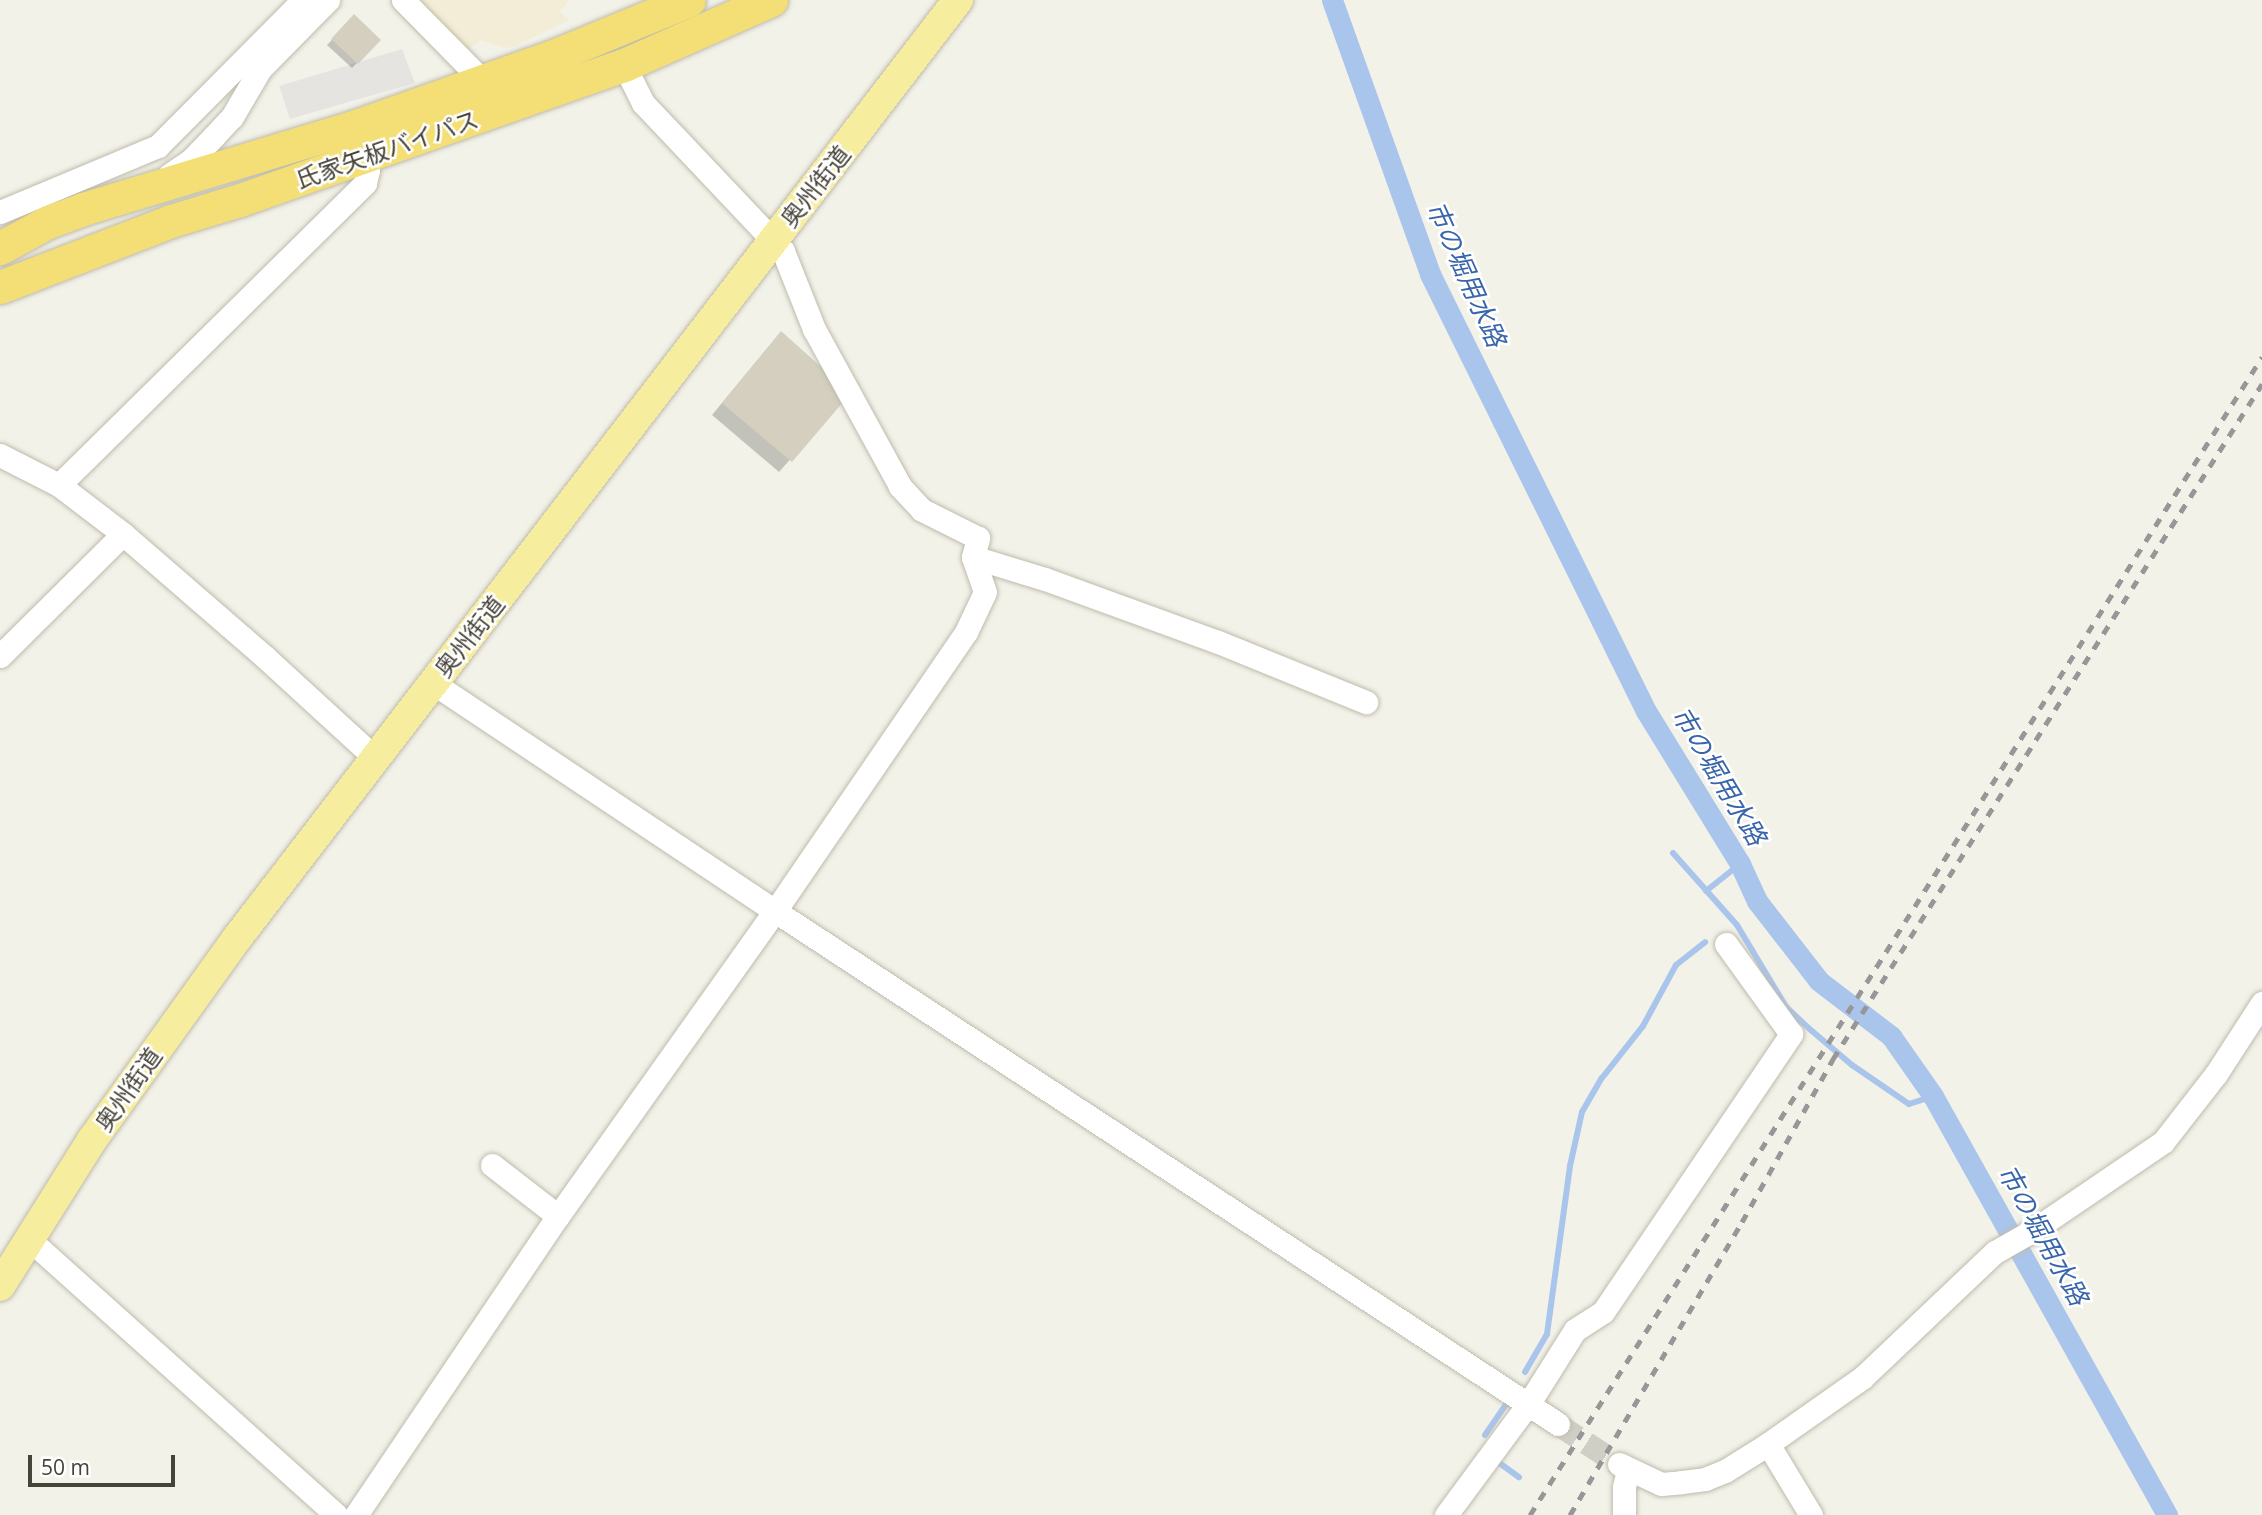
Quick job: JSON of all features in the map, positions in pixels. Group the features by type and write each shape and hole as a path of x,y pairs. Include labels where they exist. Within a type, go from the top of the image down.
{"highway":[{"name":"氏家矢板バイパス","path":"0,247 48,222 149,188 353,127 551,57 689,0"},
{"name":"氏家矢板バイパス","path":"0,287 171,221 366,157 624,65 771,0"}],"main road":[{"name":"奥州街道","path":"0,1286 92,1140 145,1065 433,682 595,475 958,0"}],"street":[{"path":"0,212 158,146 303,0"},
{"path":"149,188 191,160 215,136 232,117 260,69 328,0"},
{"path":"403,0 476,74 477,82"},
{"path":"356,1515 558,1216 775,911 966,632 985,592 973,557 978,538 922,510 910,500 884,460 814,329 790,263 773,239 643,103 624,65"},
{"path":"59,485 365,183 369,170 366,157"},
{"path":"0,455 59,485 124,534 375,758"},
{"path":"0,656 124,534"},
{"path":"973,557 1045,579 1218,642 1366,702"},
{"path":"433,682 775,911 1558,1424"},
{"path":"1446,1515 1529,1403 1575,1330 1604,1312 1791,1034 1726,944"},
{"path":"1624,1515 1623,1467 1661,1485 1705,1479 1725,1471 1862,1378 1996,1252 2032,1231 2164,1142 2216,1074 2262,1003"},
{"path":"492,1165 558,1216"},
{"path":"30,1240 336,1515"},
{"path":"1768,1444 1811,1515"}],"shaded area":[{"path":"416,0 570,0 560,11 569,20 515,46 505,48 481,40 468,50"},
{"path":"402,49 415,83 290,119 279,86"}],"building":[{"path":"354,14 381,40 358,64 331,39"},
{"path":"781,331 828,373 844,401 792,462 722,403"}],"waterway":[{"name":"市の堀用水路","path":"1332,0 1430,274 1646,711 1740,864 1757,901 1819,981 1891,1036 1933,1096 2167,1515"},
{"path":"1673,853 1737,925 1786,1007 1852,1065 1909,1104 1933,1096"},
{"path":"1706,891 1740,864"},
{"path":"1525,1372 1547,1334 1570,1166 1582,1112 1602,1078 1643,1026 1676,965 1705,942"},
{"path":"1485,1435 1509,1400"},
{"path":"1498,1462 1519,1477"}],"tunnel":[{"path":"1558,1424 1619,1464"}],"railway":[{"path":"1530,1515 2262,357"},
{"path":"1570,1515 1742,1222 1833,1059 2262,384"}]}
